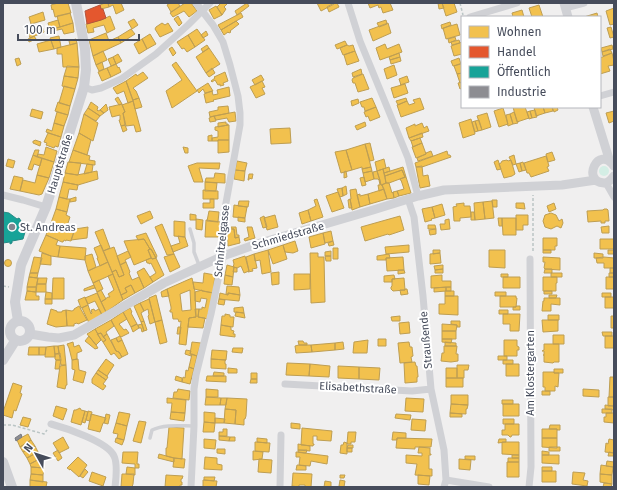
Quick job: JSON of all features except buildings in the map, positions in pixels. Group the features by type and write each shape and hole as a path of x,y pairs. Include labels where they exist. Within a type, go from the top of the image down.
{"main road":[{"name":"Hauptstraße","path":"18,321 15,302 21,265 46,208 84,87 86,70 85,48 76,3"},
{"path":"22,321 30,327 30,334 26,340 15,341 10,336 9,330 12,324 22,321"},
{"path":"3,360 15,341"},
{"path":"3,462 12,487"}],"street":[{"name":"Schnitzelgasse","path":"191,487 194,389 223,256 224,214 240,125 238,96 223,42 213,25 196,3"},
{"path":"84,87 92,90 101,88 121,79 156,54 210,3"},
{"path":"348,3 360,41 408,158 418,196"},
{"path":"473,16 517,3"},
{"path":"566,9 584,3"},
{"path":"601,96 614,92"},
{"path":"593,108 609,163 597,162 593,168 594,176 602,183 612,179 614,197"},
{"name":"Schmiedstraße","path":"30,334 59,338 74,335 164,283 223,256 257,244 418,196 444,190 562,185 594,176"},
{"path":"3,195 46,208"},
{"name":"Straußende","path":"408,199 414,217 430,390 444,450 445,484"},
{"name":"Am Klostergarten","path":"529,487 531,467 530,259"},
{"name":"Elisabethstraße","path":"285,384 412,391 430,390"},
{"path":"51,424 66,428 92,439 108,448 115,456 117,469 115,487"},
{"path":"280,487 281,435"},
{"path":"445,484 489,487"}],"lane":[{"path":"190,229 194,244 194,252 200,266"},
{"path":"150,438 152,430 159,427 173,425 194,426"}],"path":[{"path":"460,3 464,16"},
{"path":"530,259 533,250 533,186"},
{"path":"3,425 12,425 44,434 51,424"}],"green space":[{"path":"602,166 606,166 609,171 606,176 602,176 599,173 599,169"}],"place":[{"name":"St. Andreas","path":"12,227"}]}
